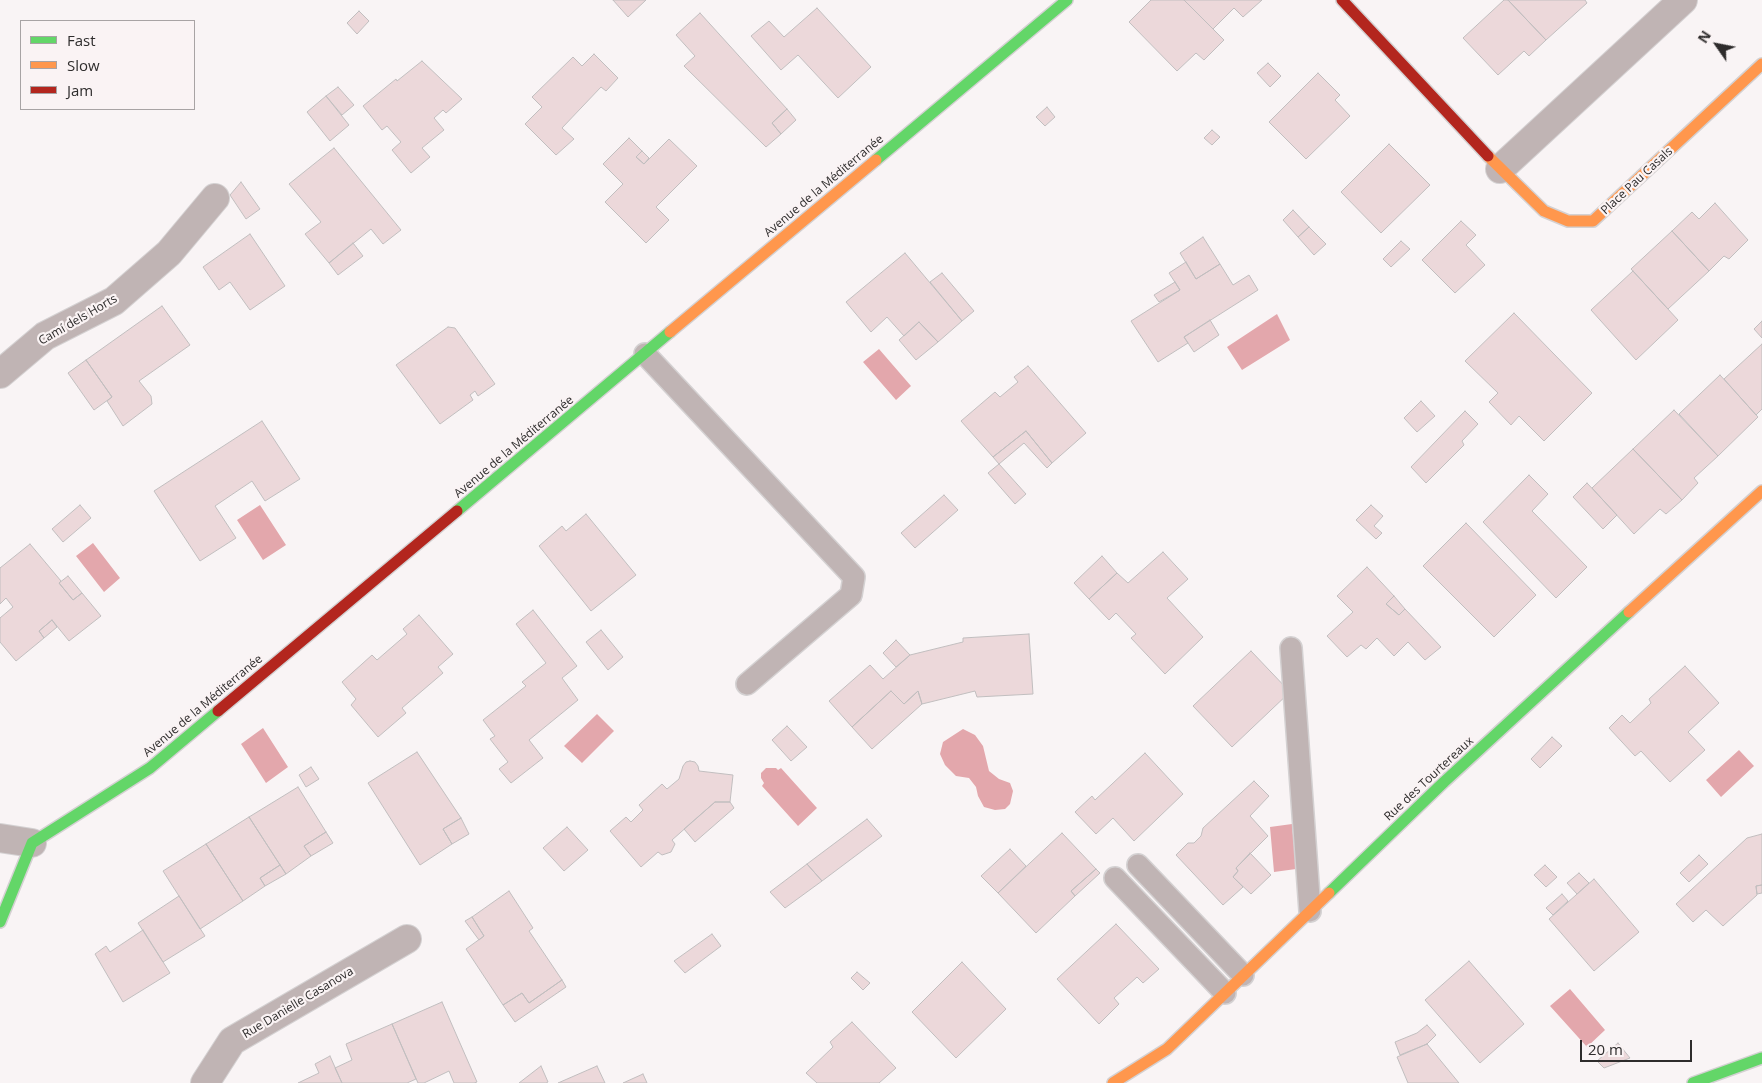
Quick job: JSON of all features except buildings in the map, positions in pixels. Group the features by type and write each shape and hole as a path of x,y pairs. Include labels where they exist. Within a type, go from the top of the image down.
{"street":[{"name":"Avenue de la Méditerranée","path":"32,843 150,768 1066,0"},
{"name":"Place Pau Casals","path":"1342,0 1500,169 1544,211 1568,222 1594,221 1762,64"},
{"path":"1500,169 1683,0"},
{"name":"Camí dels Horts","path":"0,374 45,336 114,301 169,252 216,198"},
{"name":"Rue des Tourtereaux","path":"1113,1083 1166,1049 1451,775 1762,492"},
{"path":"0,838 32,843 0,922"},
{"name":"Rue Danielle Casanova","path":"205,1083 232,1041 407,939"},
{"path":"1693,1083 1762,1058"}],"lane":[{"path":"645,354 854,577 851,595 748,684"},
{"path":"1291,648 1310,911"},
{"path":"1138,865 1243,975"},
{"path":"1114,878 1225,993"}],"shaded area":[{"path":"1277,314 1290,340 1242,370 1227,347"},
{"path":"879,349 911,386 896,400 863,362"},
{"path":"260,505 286,545 263,560 237,520"},
{"path":"93,543 120,578 104,592 76,556"},
{"path":"597,714 614,731 582,763 564,746"},
{"path":"263,728 288,767 266,783 241,744"},
{"path":"963,729 975,735 983,746 989,771 999,779 1010,783 1013,791 1010,804 1005,809 995,810 984,807 976,787 969,778 956,776 945,765 940,754 943,742"},
{"path":"1739,750 1754,766 1721,797 1706,780"},
{"path":"766,768 776,768 778,770 781,768 817,808 798,826 762,786 764,783 761,773"},
{"path":"1292,824 1296,869 1274,872 1270,827"},
{"path":"1570,989 1605,1030 1587,1047 1550,1006"}],"traffic: fast":[{"path":"876,160 1067,0"},
{"path":"457,511 670,332"},
{"path":"1329,893 1444,782 1629,612"},
{"path":"0,922 32,843 150,768 218,711"},
{"path":"1693,1083 1762,1058"}],"traffic: slow":[{"path":"1488,156 1544,211 1568,221 1593,221 1762,64"},
{"path":"670,332 876,160"},
{"path":"1629,612 1762,491"},
{"path":"1113,1083 1167,1049 1329,893"}],"traffic: jam":[{"path":"1342,0 1488,156"},
{"path":"218,711 457,511"}]}
